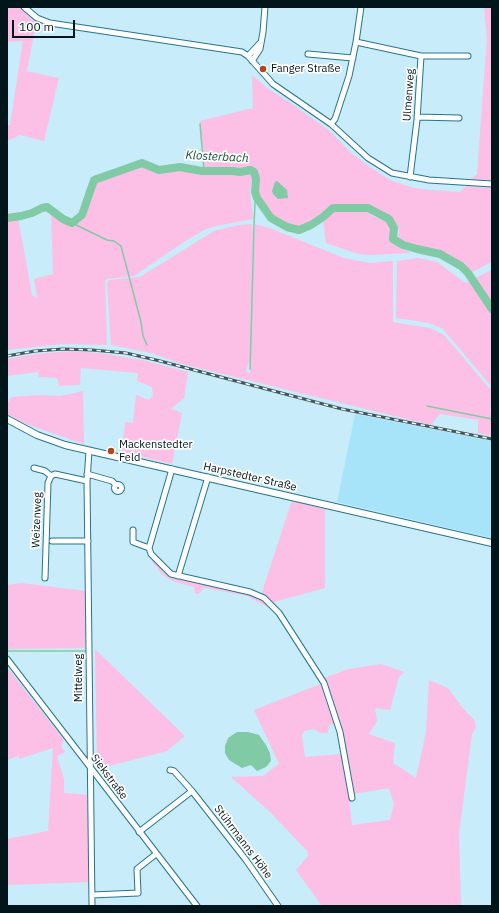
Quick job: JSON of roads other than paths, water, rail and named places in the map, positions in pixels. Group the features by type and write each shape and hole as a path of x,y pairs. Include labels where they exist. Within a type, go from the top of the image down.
{"street":[{"path":"24,7 37,18 50,23 238,51 250,58 273,84 331,124 357,149 392,173 429,180 492,184"},
{"path":"250,58 256,57 260,49 265,7"},
{"path":"331,124 335,119 353,58 361,7"},
{"name":"Ulmenweg","path":"356,42 422,56 410,177"},
{"path":"308,54 353,58"},
{"path":"422,56 468,56"},
{"path":"417,117 459,118"},
{"name":"Harpstedter Straße","path":"7,419 37,435 65,445 492,543"},
{"name":"Mittelweg","path":"89,451 87,481 92,906"},
{"path":"34,468 45,471 51,476 58,474 87,481"},
{"path":"172,470 149,548 151,554 171,574 250,592 264,598 279,613 324,683 340,732 352,798"},
{"path":"87,474 112,480 116,484"},
{"name":"Weizenweg","path":"45,578 48,483 51,476"},
{"path":"178,576 208,477"},
{"path":"133,530 133,542 149,548"},
{"path":"52,541 88,540"},
{"name":"Siekstraße","path":"7,659 195,906"},
{"name":"Stührmanns Höhe","path":"170,770 174,771 192,791 246,860 278,906"},
{"path":"139,832 192,791"},
{"path":"92,895 138,893 137,869 156,854"}],"waterway":[{"path":"200,124 204,171"},
{"name":"Klosterbach","path":"7,218 32,213 47,207 63,219 72,223 82,215 94,180 142,163 159,170 180,167 202,171 240,172 251,170 254,172 256,179 255,192 257,198 271,218 287,227 299,230 311,225 333,208 368,208 389,219 394,228 393,239 403,245 440,254 461,266 468,273 492,309"},
{"path":"250,369 254,226 255,202 257,198"},
{"path":"72,223 107,240 114,241 121,246 141,322 143,336 147,345"},
{"path":"427,406 492,419"},
{"path":"7,651 86,651"}],"railway":[{"path":"7,356 35,351 63,349 126,353 342,409 492,439"}],"place":[{"name":"Fanger Straße","path":"263,69"},
{"name":"Mackenstedter Feld","path":"111,451"}]}
